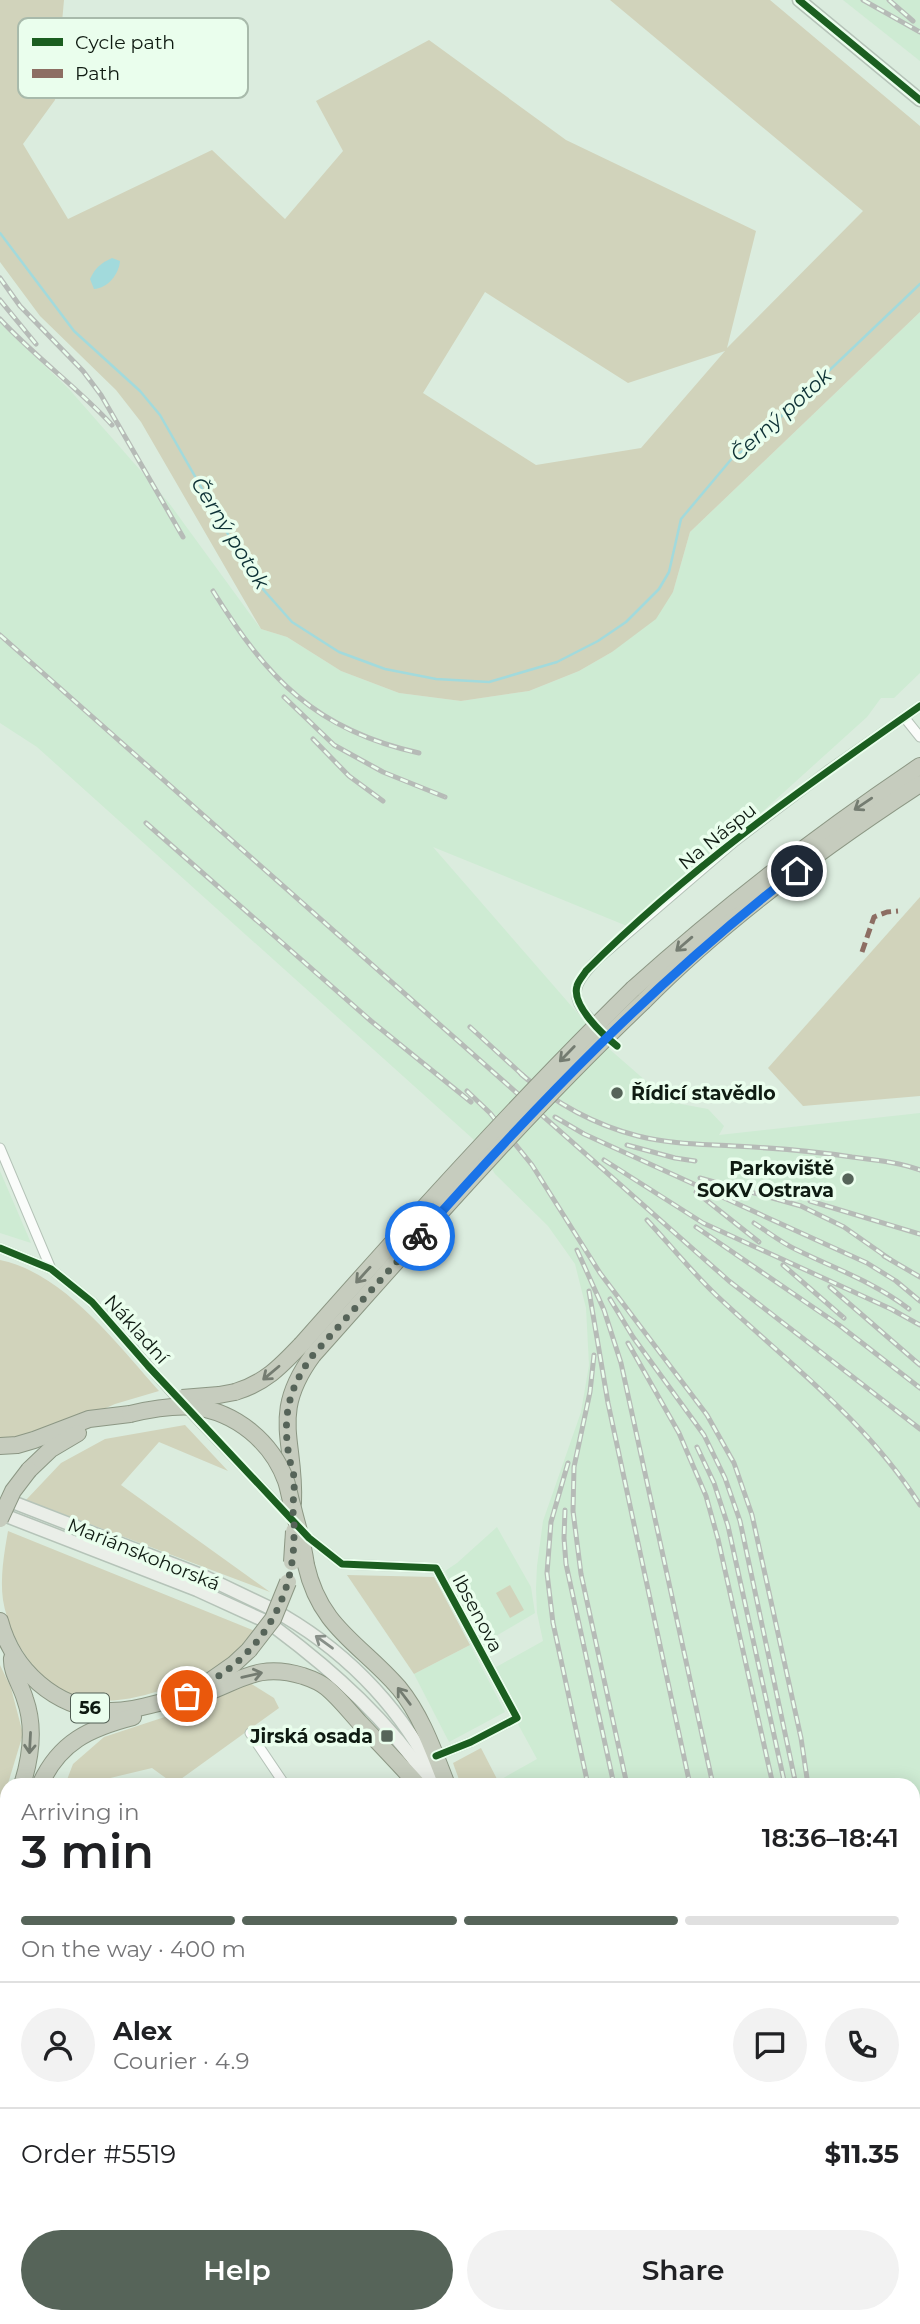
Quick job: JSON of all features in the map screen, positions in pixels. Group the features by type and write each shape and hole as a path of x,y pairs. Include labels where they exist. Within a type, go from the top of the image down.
{"highway":[{"name":"56","path":"4,1518 13,1491 29,1470 51,1449 75,1434 169,1399 235,1392 254,1386 271,1374 310,1335 537,1085 768,875 852,812 920,766"},
{"name":"56","path":"290,1511 294,1478 289,1455 287,1411 292,1390 302,1371 332,1334 639,995 858,826 920,784"},
{"name":"56","path":"44,1778 54,1760 83,1734 104,1724 161,1710 226,1670 249,1650 273,1619 288,1582 299,1564 286,1481 275,1458 257,1437 236,1421 196,1407 169,1407 130,1414"},
{"path":"0,1446 34,1440 89,1419 130,1414"},
{"path":"299,1564 327,1616 399,1689 414,1710 444,1778"},
{"name":"56","path":"0,1621 9,1646 20,1665 42,1686 80,1706 107,1711 120,1710 187,1696"},
{"name":"56","path":"9,1646 12,1666 26,1701 30,1724 31,1748 24,1778"},
{"path":"187,1696 205,1693 235,1679 267,1672 288,1672 313,1680 332,1692 412,1778"}],"main road":[{"path":"799,0 920,100"},
{"name":"Mariánskohorská","path":"6,1499 201,1575 272,1609"},
{"name":"Mariánskohorská","path":"4,1518 197,1590 265,1621"},
{"path":"284,1616 331,1647 384,1698 403,1723 435,1778"},
{"path":"277,1629 349,1687 384,1724 426,1778"}],"street":[{"name":"Na Náspu","path":"589,1017 580,1008 576,997 577,986 586,971 599,958 734,842 830,769 920,706"},
{"path":"904,717 920,737"},
{"name":"Nákladní","path":"0,1148 51,1269"},
{"name":"Nákladní","path":"0,1248 51,1269 92,1302 174,1395"},
{"path":"191,1413 290,1511"},
{"name":"Ibsenova","path":"309,1538 342,1564 436,1568 517,1718 471,1742 436,1756"},
{"path":"250,1732 280,1778"}],"shaded area":[{"path":"0,0 64,0 62,18 18,18 18,98 55,98 23,144 68,219 212,150 285,219 343,151 316,101 429,40 566,140 756,231 727,348 863,211 610,0 770,0 920,126 920,312 690,532 673,592 656,619 612,652 579,671 529,691 461,701 399,693 341,671 287,637 261,629 141,422 116,390 40,316 0,262","holes":["485,292 628,383 725,351 641,448 536,465 423,393"]},
{"path":"843,0 920,0 920,61"},
{"path":"920,312 920,673 894,698 881,698 867,717 752,821 627,926 433,847 607,1047 670,1102 708,1109 724,1126 719,1135 920,1113 920,1778 503,1778 537,1759 489,1671 543,1641 537,1613 536,1588 543,1521 581,1412 589,1365 586,1308 575,1264 548,1226 495,1174 473,1139 37,747 0,723 0,323 69,389 169,503 261,629 287,637 341,671 399,693 461,701 529,691 579,671 612,652 673,592 690,532"},
{"path":"920,897 920,1096 803,1106 768,1068"},
{"path":"0,1171 31,1243 0,1233"},
{"path":"0,1260 24,1267 68,1295 108,1333 159,1391 115,1404 74,1422 18,1437 0,1437"},
{"path":"185,1425 228,1471 159,1442 121,1485 270,1592 26,1500 61,1463 105,1439"},
{"path":"497,1527 531,1587 535,1613 484,1643 445,1571"},
{"path":"8,1531 255,1631 227,1661 168,1688 137,1697 105,1701 68,1693 41,1674 12,1632 2,1591"},
{"path":"347,1575 434,1577 470,1645 414,1674"},
{"path":"510,1585 524,1610 510,1618 496,1593"},
{"path":"470,1645 505,1712 449,1742 414,1674"},
{"path":"0,1665 11,1688 23,1734 10,1778 0,1778"},
{"path":"250,1683 274,1698 279,1708 182,1778 166,1778 152,1768 110,1778 68,1778 73,1764 104,1737 186,1710"},
{"path":"481,1748 496,1778 458,1778 453,1763"}],"water":[{"path":"112,258 120,261 115,275 104,286 94,289 90,279 92,275 99,266"}],"waterway":[{"name":"Černý potok","path":"0,233 74,331 140,391 160,415 253,578 292,622 339,652 385,669 436,679 489,682 557,662 598,641 626,622 659,589 669,572 681,519 734,456 749,447 920,284"}],"railway":[{"path":"863,0 920,32"},
{"path":"889,0 913,21"},
{"path":"0,278 20,306 83,371 101,395 183,537"},
{"path":"0,300 36,344"},
{"path":"0,319 112,425"},
{"path":"213,591 253,650 297,696 322,715 351,730 419,753"},
{"path":"0,635 729,1281 920,1429"},
{"path":"284,697 334,745 383,772 445,797"},
{"path":"313,739 349,776 383,801"},
{"path":"146,823 371,1021 471,1102"},
{"path":"470,1027 528,1080"},
{"path":"521,1074 576,1112 606,1126 650,1139 823,1153 920,1170"},
{"path":"467,1091 490,1113 532,1165 600,1273 707,1415 734,1463 752,1515 801,1738 807,1778"},
{"path":"555,1117 584,1134 867,1263 896,1281 920,1301"},
{"path":"627,1145 695,1161"},
{"path":"604,1160 703,1223 891,1309 920,1325"},
{"path":"700,1178 801,1206 844,1227 891,1260"},
{"path":"696,1192 759,1242"},
{"path":"810,1201 920,1234"},
{"path":"647,1220 716,1295 851,1419 876,1446 920,1505"},
{"path":"754,1223 791,1247 868,1283 909,1309"},
{"path":"696,1227 839,1325 920,1388"},
{"path":"577,1250 604,1310 621,1363 711,1778"},
{"path":"884,1256 920,1277"},
{"path":"783,1265 844,1318"},
{"path":"830,1287 920,1365"},
{"path":"589,1291 608,1403 688,1778"},
{"path":"610,1299 633,1337 704,1435 725,1478 740,1521 795,1778"},
{"path":"628,1343 679,1433 706,1496 771,1778"},
{"path":"594,1355 590,1392 574,1467 573,1511 581,1574 625,1778"},
{"path":"697,1447 714,1483 728,1526 783,1778"},
{"path":"568,1463 551,1522 547,1573 553,1623 586,1778"},
{"path":"565,1510 566,1564 612,1778"}],"marked path":[{"path":"862,952 874,917 898,911"}],"cycle path":[{"path":"799,0 920,100"},
{"path":"617,1046 590,1019 579,1002 577,986 586,971 664,898 705,864 833,767 920,706"},
{"path":"0,1248 51,1269 92,1302 309,1538 342,1564 436,1568 517,1718 471,1742 436,1756"}],"way so far":[{"path":"187,1696 234,1664 256,1643 278,1610 285,1591 295,1535 294,1478 287,1432 287,1411 292,1390 313,1355 420,1236"}],"place":[{"name":"Řídicí stavědlo","path":"617,1093"},
{"name":"Parkoviště SOKV Ostrava","path":"848,1179"},
{"name":"Jirská osada","path":"387,1736"}],"route":[{"path":"420,1236 586,1056 700,949 797,871"}]}
